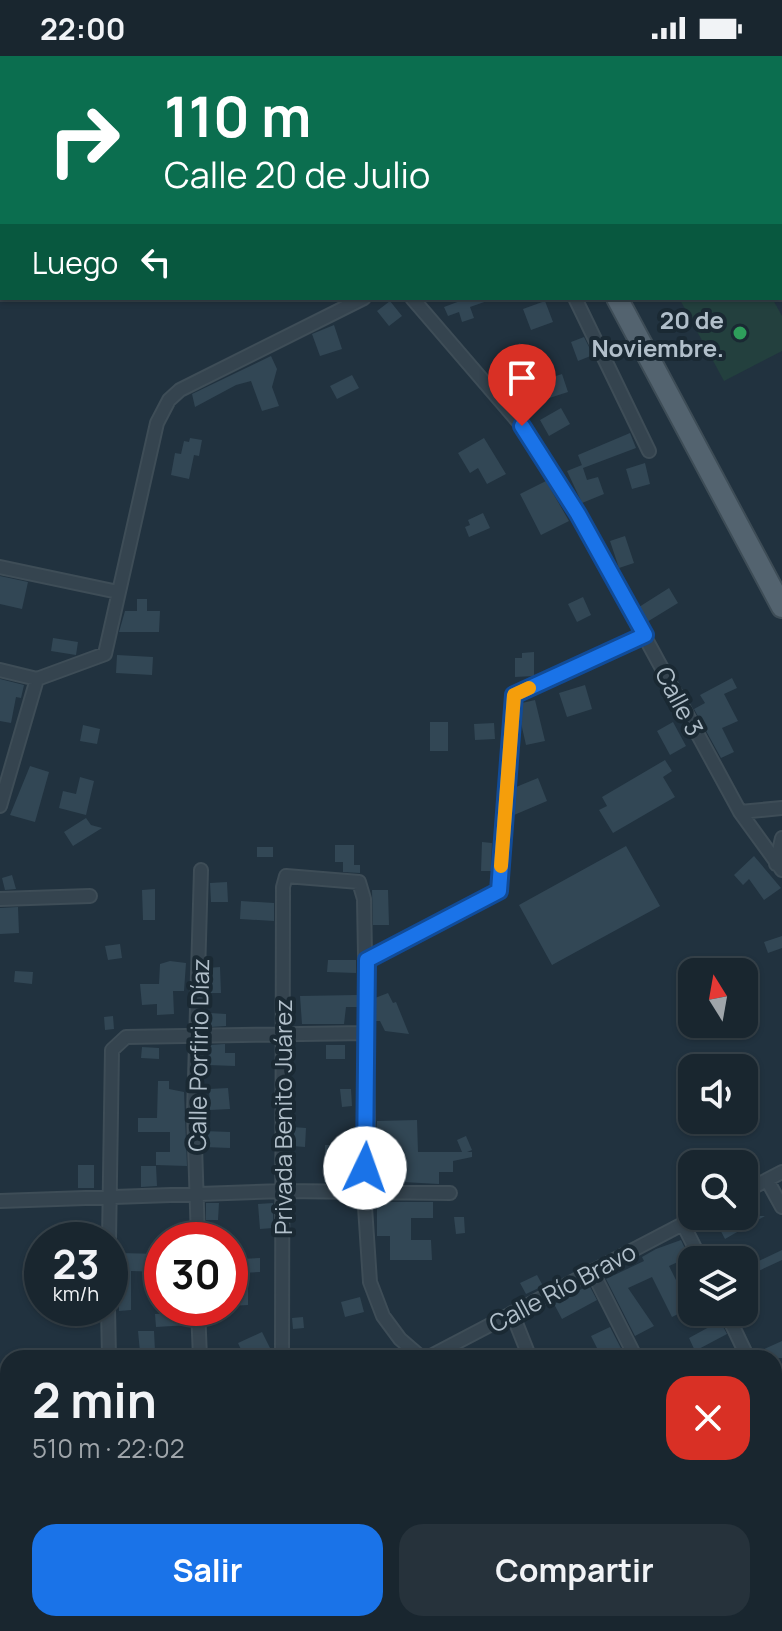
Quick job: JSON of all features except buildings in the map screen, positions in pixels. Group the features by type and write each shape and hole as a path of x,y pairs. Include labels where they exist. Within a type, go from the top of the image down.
{"main road":[{"path":"618,300 782,607"}],"street":[{"path":"0,670 37,679 105,654 157,423 169,400 180,390 360,300"},
{"name":"Calle 3","path":"414,300 522,426 578,514 740,812 779,867"},
{"path":"576,300 649,451"},
{"path":"0,567 118,592"},
{"path":"414,1350 400,1339 383,1316 370,1282 364,1192 368,1121 365,1033 367,960 499,891 514,695 645,635"},
{"path":"0,806 4,780 37,679"},
{"path":"740,812 782,808"},
{"path":"779,867 782,838"},
{"name":"Calle Porfirio Díaz","path":"198,1222 195,1037 199,997 201,870"},
{"name":"Privada Benito Juárez","path":"282,1350 283,887 286,876 359,882 364,899 367,960"},
{"path":"0,899 90,896"},
{"path":"109,1222 112,1050 126,1037 365,1033"},
{"path":"758,1185 782,1172"},
{"path":"767,1180 782,1207"},
{"path":"0,1201 284,1191 450,1193"},
{"name":"Calle Río Bravo","path":"440,1350 678,1227"},
{"path":"592,1271 632,1350"},
{"path":"512,1313 527,1350"},
{"path":"108,1326 109,1350"},
{"path":"199,1326 200,1350"},
{"path":"733,1326 744,1350"}],"green space":[{"name":"20 de Noviembre.","path":"680,300 773,300 782,316 782,351 724,381"}],"slow traffic":[{"path":"501,866 514,695 529,688"}],"place":[{"name":"20 de Noviembre.","path":"740,333"}],"route":[{"path":"365,1168 368,1121 365,1033 367,960 499,891 514,695 645,635 578,514 522,426"}]}
